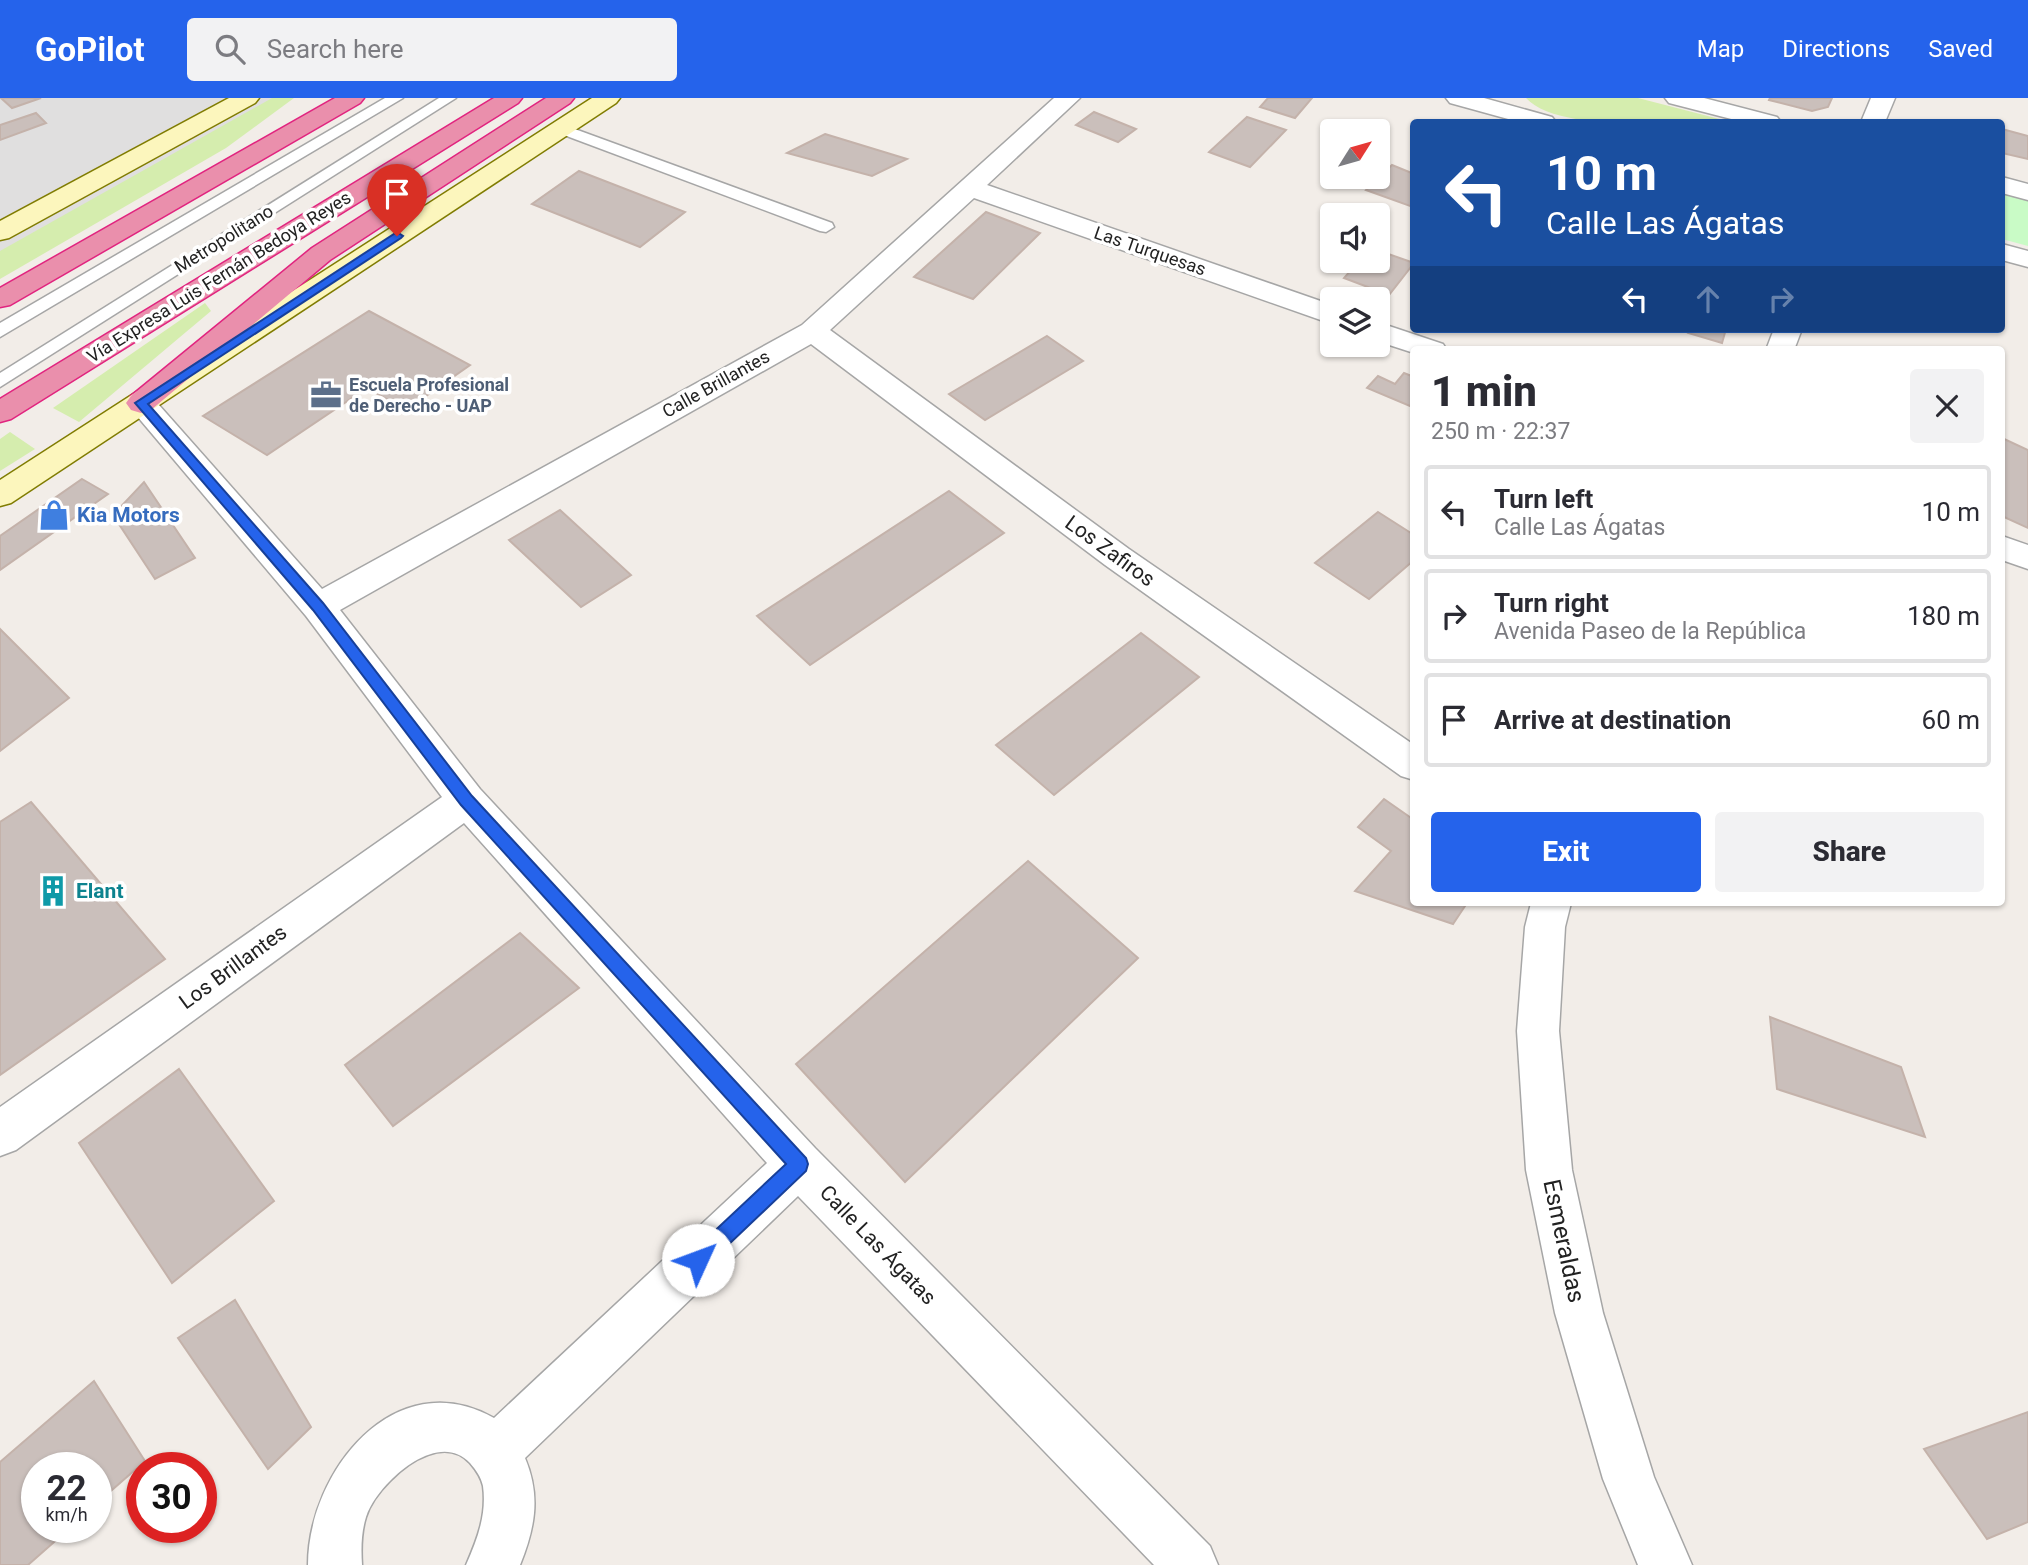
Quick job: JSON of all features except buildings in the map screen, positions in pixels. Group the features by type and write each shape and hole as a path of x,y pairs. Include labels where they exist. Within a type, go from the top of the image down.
{"highway":[{"path":"190,190 322,98"},
{"path":"0,299 352,98"},
{"name":"Vía Expresa Luis Fernán Bedoya Reyes","path":"0,412 510,98"},
{"path":"141,403 321,254 562,98"}],"main road":[{"path":"0,232 247,98"},
{"path":"0,495 608,98"}],"street":[{"name":"Calle Brillantes","path":"318,607 812,331 1068,98"},
{"path":"1677,98 1758,119"},
{"path":"1874,119 1883,98"},
{"path":"1465,99 1534,119"},
{"path":"2005,186 2028,192"},
{"name":"Las Turquesas","path":"968,187 1320,311"},
{"path":"2005,253 2028,259"},
{"name":"Los Zafiros","path":"812,331 1117,557 1410,762"},
{"path":"1390,335 1421,346"},
{"name":"Calle Las Ágatas","path":"141,403 318,607 467,800 799,1164 1191,1565"},
{"path":"2005,549 2028,557"},
{"name":"Los Brillantes","path":"0,1134 467,800"},
{"name":"Esmeraldas","path":"1550,906 1545,927 1538,1031 1549,1170 1579,1313 1629,1479 1665,1565"},
{"path":"495,1452 799,1164"},
{"path":"335,1565 333,1553 337,1522 351,1490 372,1462 397,1441 424,1430 452,1427 476,1434 495,1452 508,1476 511,1508 504,1542 493,1565"}],"lane":[{"name":"Metropolitano","path":"0,331 396,98"},
{"name":"Metropolitano","path":"0,380 449,98"},
{"path":"561,129 826,227"}],"shaded area":[{"path":"0,98 284,98 0,265"}],"green space":[{"path":"272,98 294,98 226,148 0,279 0,251"},
{"path":"1526,98 1638,98 1719,119 1578,119 1542,109"},
{"path":"2005,195 2028,201 2028,246 2005,240"},
{"path":"205,303 211,311 79,422 53,408"},
{"path":"10,432 35,449 0,471 0,439"}],"place":[{"name":"Escuela Profesional de Derecho - UAP","path":"326,395"},
{"name":"Kia Motors","path":"54,515"},
{"name":"Elant","path":"53,891"}],"route":[{"path":"397,236 141,403 318,607 467,800 799,1164 698,1260"}]}
